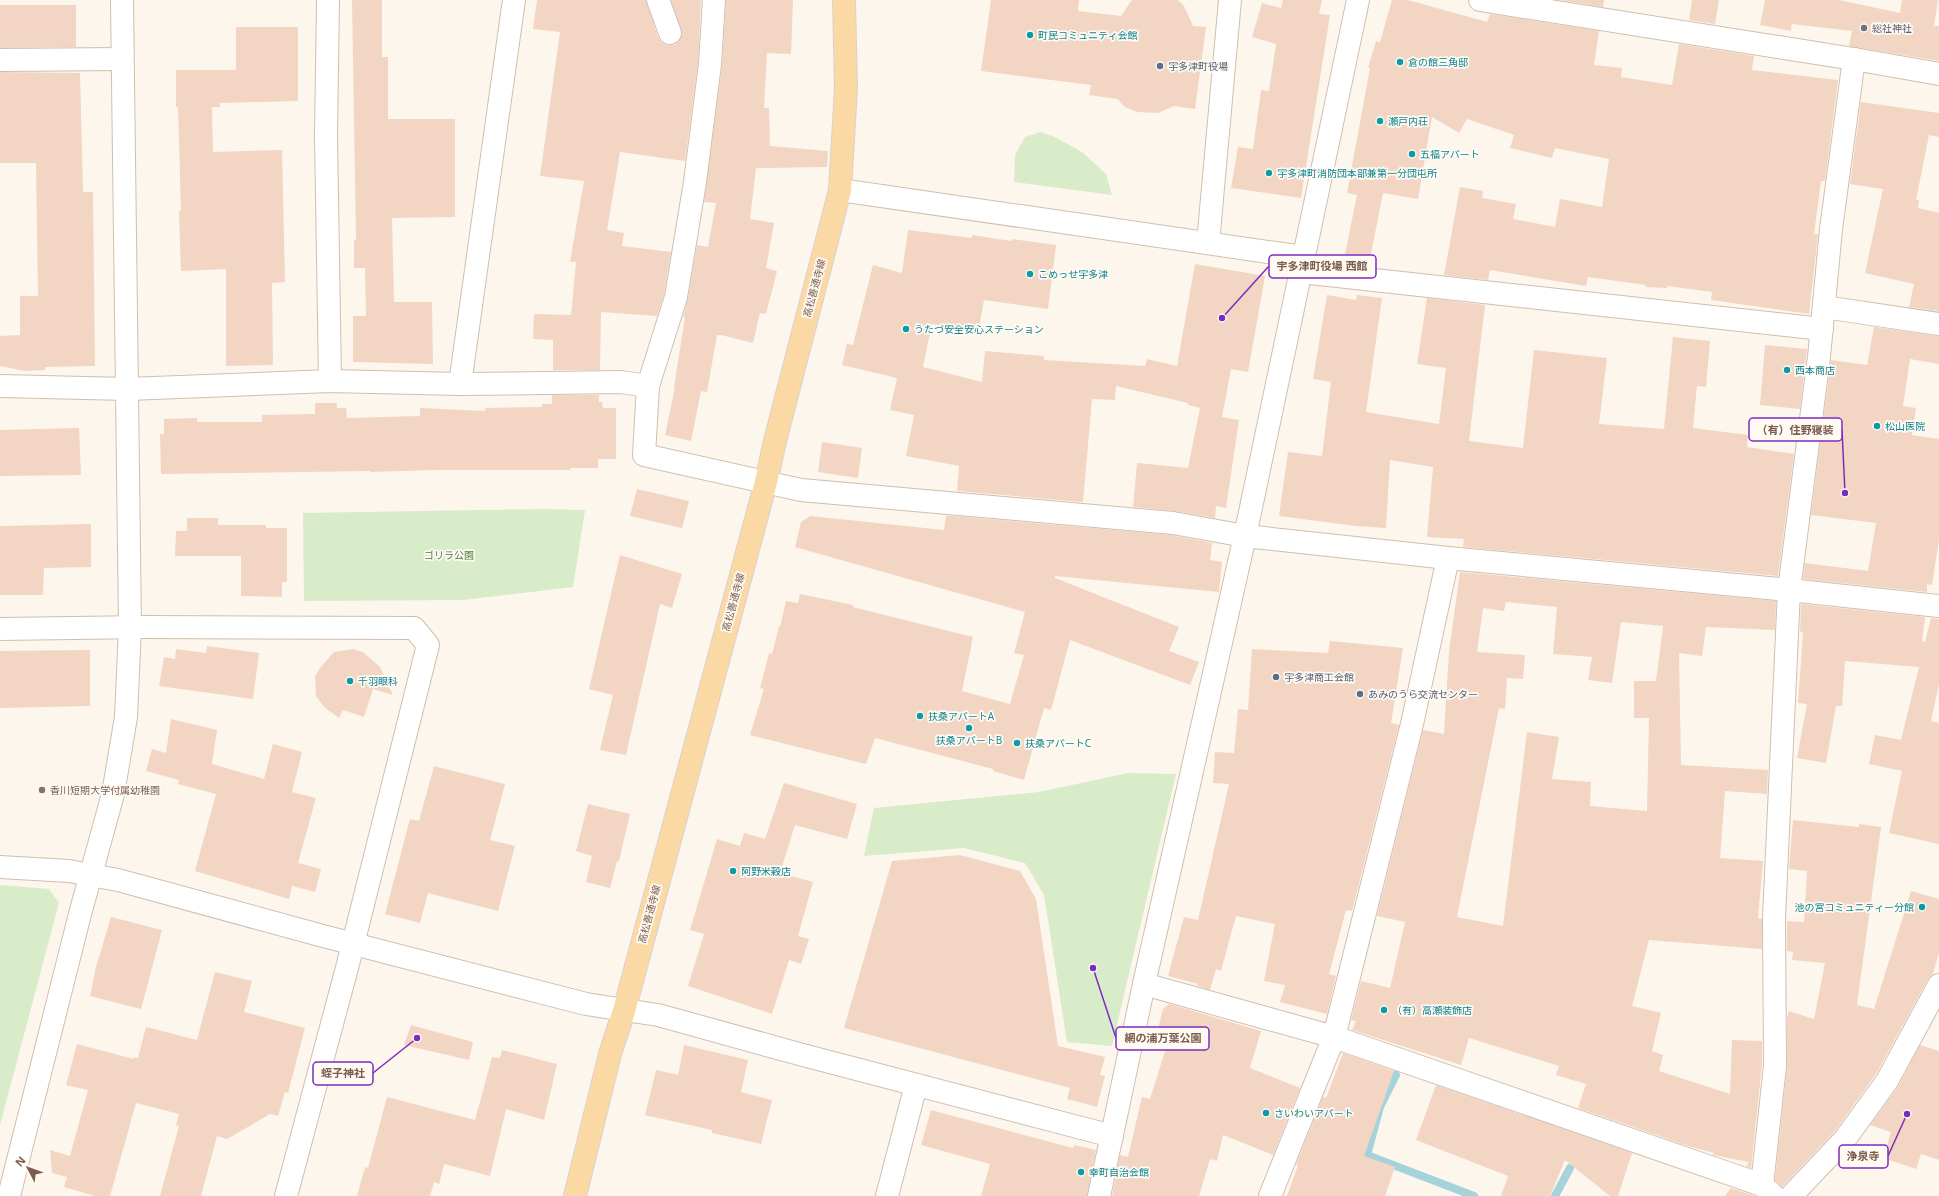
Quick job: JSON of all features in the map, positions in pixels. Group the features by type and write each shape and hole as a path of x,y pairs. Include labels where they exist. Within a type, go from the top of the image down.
{"main road":[{"name":"高松善通寺線","path":"574,1196 610,1054 624,1011 766,482 775,441 840,190 846,88 844,0"}],"street":[{"path":"9,1196 91,874 113,794 126,717 130,628 122,0"},
{"path":"328,0 326,135 330,381"},
{"path":"460,384 514,0"},
{"path":"658,0 670,32"},
{"path":"714,0 710,64 695,182 676,297 648,386 644,455 801,490 823,493 1173,523 1245,536 1448,558 1789,590 1939,606"},
{"path":"1208,243 1230,0"},
{"path":"1099,1196 1144,984 1245,536 1358,0"},
{"path":"1480,0 1854,58 1939,74"},
{"path":"1144,984 1334,1038 1768,1190 1775,1066 1774,918 1789,590 1822,329 1831,229 1854,58"},
{"path":"0,60 122,59"},
{"path":"840,190 1208,243 1302,265 1822,329"},
{"path":"1824,307 1939,324"},
{"path":"0,386 128,389 330,381 460,384 621,382 648,386"},
{"path":"1270,1196 1334,1038 1412,724 1448,558"},
{"path":"0,629 414,628 428,645 353,944 286,1196"},
{"path":"0,867 91,874 126,882 353,944 578,1002 624,1011 658,1015 1112,1136"},
{"path":"1791,1196 1845,1139 1887,1081 1939,985"},
{"path":"887,1196 916,1085"}],"green space":[{"path":"1041,132 1055,137 1082,152 1106,174 1112,195 1014,182 1015,155 1025,137"},
{"name":"ゴリラ公園","path":"543,509 585,510 573,587 463,600 304,601 303,513"},
{"path":"1128,773 1176,774 1112,1046 1067,1042 1044,895 1025,863 964,848 864,856 874,808 1039,792"},
{"path":"0,885 49,889 59,903 0,1125"}],"building":[{"path":"352,0 382,0 382,57 388,57 388,119 455,119 455,217 392,218 394,302 432,302 433,364 353,362 353,316 366,316 365,268 354,268 354,240 356,240"},
{"path":"537,0 646,0 658,37 662,43 675,45 682,35 671,0 701,0 698,63 685,161 620,152 607,230 624,233 622,246 671,252 664,294 657,316 601,312 600,370 553,370 553,340 533,339 534,314 571,315 576,262 570,262 584,181 540,176 560,32 533,29"},
{"path":"726,0 793,0 791,54 767,53 764,108 769,108 770,146 828,151 827,167 756,168 750,219 774,223 766,268 777,271 766,314 760,313 753,343 717,335 707,392 701,391 691,441 665,435 675,387 685,317 683,317 688,299 697,245 708,247 716,203 704,202 722,66"},
{"path":"991,0 1079,0 1078,11 1121,16 1132,0 1178,0 1184,6 1193,26 1206,27 1195,109 1174,106 1158,113 1137,112 1125,107 1117,99 1089,95 1091,85 981,71"},
{"path":"1283,0 1322,0 1319,14 1330,15 1301,198 1231,188 1238,147 1253,149 1261,90 1269,91 1276,44 1252,37 1262,3 1281,8"},
{"path":"1392,0 1408,0 1487,22 1490,14 1599,31 1594,65 1622,68 1621,77 1672,85 1679,44 1754,56 1752,70 1838,80 1825,181 1821,181 1814,234 1818,234 1809,314 1711,300 1712,292 1667,286 1667,288 1646,287 1646,285 1588,277 1586,286 1490,270 1488,280 1444,275 1460,187 1483,191 1482,198 1516,204 1513,219 1555,227 1560,199 1602,207 1609,159 1555,148 1552,158 1510,148 1514,135 1467,119 1459,133 1432,117 1418,199 1383,193 1370,259 1345,254 1357,195 1347,193 1370,68 1368,68 1376,41 1380,42"},
{"path":"1560,0 1604,0 1603,7"},
{"path":"1692,0 1719,0 1715,24 1689,20"},
{"path":"1765,0 1839,0 1900,13 1902,0 1938,0 1934,26 1939,26 1939,61 1849,46 1852,31 1792,24 1791,31 1760,25"},
{"path":"0,5 76,5 76,47 0,48"},
{"path":"236,27 298,27 298,101 220,103 220,107 212,107 213,152 282,150 285,282 272,283 273,365 226,366 226,269 181,271 179,211 181,211 178,107 176,107 176,70 236,70"},
{"path":"0,72 80,73 83,192 93,192 95,366 45,367 45,370 25,371 0,366 0,336 20,335 20,296 38,296 36,163 0,163"},
{"path":"1861,102 1939,113 1939,137 1929,135 1916,200 1919,200 1918,208 1939,213 1939,311 1909,307 1914,284 1865,273 1883,189 1850,184"},
{"path":"908,230 972,238 972,235 1011,241 1012,239 1056,245 1048,309 984,300 978,333 932,324 923,367 982,382 985,351 1044,356 1044,360 1145,366 1147,359 1177,366 1195,264 1265,276 1248,372 1231,369 1222,417 1239,420 1226,508 1216,506 1215,518 1175,511 1133,507 1137,463 1188,468 1200,408 1188,405 1188,403 1116,386 1115,400 1092,399 1083,502 957,491 959,466 906,456 914,415 890,410 897,378 842,365 847,344 853,345 873,265 902,273"},
{"path":"1327,295 1356,300 1357,295 1382,298 1366,412 1439,424 1446,368 1417,364 1427,298 1485,305 1469,441 1523,448 1534,350 1607,358 1599,424 1664,429 1673,337 1710,341 1706,387 1697,386 1693,428 1748,435 1747,447 1794,454 1778,576 1463,547 1464,539 1427,537 1433,467 1390,460 1386,528 1356,526 1279,516 1288,452 1322,456 1331,382 1313,379"},
{"path":"1874,327 1939,336 1939,364 1910,359 1903,406 1916,408 1912,435 1939,439 1939,540 1932,585 1927,584 1927,592 1803,579 1805,563 1868,571 1876,523 1811,515 1831,360 1867,365"},
{"name":"西本商店","path":"1765,345 1807,349 1800,409 1760,405"},
{"path":"552,395 599,395 599,402 602,402 603,408 616,408 616,459 598,459 598,468 570,468 571,470 436,470 161,474 160,434 164,434 164,419 197,418 197,422 262,422 262,415 315,414 315,403 337,403 337,408 346,408 347,418 420,416 420,408 485,411 485,408 542,407 542,404 552,404"},
{"path":"79,428 81,475 0,476 0,430"},
{"path":"822,442 862,448 858,478 818,472"},
{"path":"637,489 689,501 682,528 630,516"},
{"path":"810,516 944,530 946,516 954,516 1171,535 1212,543 1210,560 1222,562 1219,592 1055,576 1055,578 1179,627 1169,651 1199,662 1190,685 1070,640 1051,710 1044,708 1024,780 993,771 993,769 875,738 866,764 750,735 764,689 760,688 769,653 772,654 786,601 798,603 800,594 853,605 853,607 973,637 962,691 1010,704 1024,655 1014,653 1025,612 795,547 801,522"},
{"path":"187,518 218,518 218,525 266,525 266,528 287,528 287,582 282,582 282,597 241,596 241,556 175,556 176,531 187,531"},
{"path":"91,524 91,567 44,568 43,595 0,595 0,526"},
{"path":"620,555 682,574 672,608 660,604 626,755 600,750 613,695 589,689"},
{"path":"1460,572 1776,601 1775,630 1706,627 1702,656 1679,653 1681,765 1768,770 1767,794 1725,791 1720,858 1763,861 1758,918 1762,919 1762,949 1649,940 1632,1006 1661,1013 1652,1051 1663,1055 1659,1071 1730,1094 1732,1040 1762,1041 1762,1065 1751,1168 1746,1166 1749,1162 1713,1155 1714,1153 1688,1146 1578,1108 1586,1084 1556,1075 1559,1066 1469,1038 1461,1065 1352,1030 1356,1021 1351,1020 1361,981 1390,988 1405,922 1377,916 1423,730 1444,734 1449,651","holes":["1506,602 1557,607 1553,654 1592,657 1588,680 1612,683 1621,622 1663,626 1656,681 1634,681 1634,718 1649,718 1647,811 1590,806 1591,782 1552,779 1559,737 1527,732 1503,926 1457,917 1499,708 1505,709 1507,678 1523,679 1525,655 1477,652 1483,608 1504,611"]},
{"path":"1801,604 1925,617 1922,641 1925,642 1931,618 1939,619 1939,684 1931,721 1939,723 1939,844 1889,833 1902,771 1869,764 1875,735 1901,740 1919,667 1845,661 1842,706 1836,706 1826,763 1797,758 1807,704 1798,703 1803,632 1800,632"},
{"path":"1330,641 1403,648 1391,723 1399,725 1352,911 1346,910 1329,974 1336,976 1327,1014 1280,1002 1285,985 1264,981 1275,924 1236,916 1221,971 1216,969 1210,990 1196,985 1198,984 1168,976 1184,917 1198,920 1229,784 1213,783 1215,752 1234,753 1238,709 1248,710 1252,649 1328,653"},
{"path":"207,646 259,653 253,699 159,686 164,657 175,659 176,649 206,653"},
{"name":"千羽眼科","path":"353,649 363,652 380,667 393,695 373,689 364,717 343,710 339,718 324,707 316,696 315,677 320,668 334,652"},
{"path":"90,650 90,706 0,708 0,651"},
{"path":"171,719 217,730 212,764 264,779 273,744 302,752 292,792 316,798 298,863 321,869 315,892 292,886 289,899 195,871 216,794 178,784 179,780 146,771 152,749 166,753"},
{"path":"434,766 505,784 490,840 515,846 498,911 428,893 420,923 385,914 410,819 419,821"},
{"path":"784,783 857,804 847,839 795,825 780,873 813,882 798,936 809,939 801,964 789,960 772,1014 688,986 704,934 690,930 717,839 740,846 744,833 765,839"},
{"path":"588,804 630,814 619,861 617,861 610,888 586,882 592,856 576,851"},
{"path":"1793,820 1859,827 1859,824 1881,827 1857,1005 1874,1009 1911,891 1939,899 1939,952 1933,974 1928,979 1876,1074 1835,1131 1782,1187 1775,1180 1787,1067 1787,1018 1789,1011 1814,1019 1825,963 1792,960 1793,952 1787,951 1787,921 1804,922 1807,871 1789,869"},
{"path":"960,855 1020,871 1036,899 1058,1046 1105,1057 1100,1075 1105,1076 1097,1107 1067,1099 1070,1088 844,1028 892,861"},
{"path":"111,917 162,930 141,1009 90,996 96,967"},
{"path":"215,972 252,981 244,1012 305,1028 288,1093 285,1092 278,1116 270,1114 227,1139 217,1136 201,1196 160,1196 179,1126 176,1125 179,1114 136,1103 110,1196 95,1196 64,1187 67,1177 52,1173 50,1150 70,1156 88,1090 66,1085 77,1044 134,1059 134,1057 138,1058 146,1027 197,1040"},
{"path":"1169,1004 1261,1031 1250,1068 1300,1088 1273,1155 1223,1135 1217,1161 1210,1159 1199,1196 1112,1196 1120,1155 1128,1157 1142,1097 1150,1099 1167,1045 1155,1041 1163,1009"},
{"path":"411,1025 473,1042 469,1060 404,1045"},
{"path":"684,1045 748,1060 741,1092 772,1100 761,1144 712,1133 712,1130 645,1115 656,1070 678,1075"},
{"path":"1920,1045 1939,1051 1939,1160 1921,1154 1916,1169 1883,1158 1891,1132 1870,1125 1898,1087"},
{"path":"502,1050 557,1064 544,1120 506,1109 490,1176 444,1164 439,1184 434,1182 430,1196 357,1196 365,1167 368,1168 387,1097 475,1120 492,1057 500,1058"},
{"path":"1343,1053 1394,1071 1364,1156 1395,1167 1385,1196 1287,1196 1298,1165 1296,1165 1323,1097 1326,1098"},
{"path":"1436,1085 1632,1153 1618,1196 1610,1196 1565,1160 1550,1196 1501,1196 1508,1176 1416,1140"},
{"path":"931,1110 1073,1148 1074,1145 1096,1150 1087,1196 981,1196 990,1164 921,1145"},
{"path":"1731,1188 1755,1196 1725,1196"}],"waterway":[{"path":"1396,1075 1380,1107 1367,1155 1474,1196"},
{"path":"1555,1196 1570,1168"}],"place":[{"name":"総社神社","path":"1864,28"},
{"name":"町民コミュニティ会館","path":"1030,35"},
{"name":"倉の館三角邸","path":"1400,62"},
{"name":"宇多津町役場","path":"1160,66"},
{"name":"瀬戸内荘","path":"1380,121"},
{"name":"五福アパート","path":"1412,154"},
{"name":"宇多津町消防団本部兼第一分団屯所","path":"1269,173"},
{"name":"こめっせ宇多津","path":"1030,274"},
{"name":"宇多津町役場 西館","path":"1222,318"},
{"name":"うたづ安全安心ステーション","path":"906,329"},
{"name":"西本商店","path":"1787,370"},
{"name":"松山医院","path":"1877,426"},
{"name":"（有）住野寝装","path":"1845,493"},
{"name":"宇多津商工会館","path":"1276,677"},
{"name":"千羽眼科","path":"350,681"},
{"name":"あみのうら交流センター","path":"1360,694"},
{"name":"扶桑アパートA","path":"920,716"},
{"name":"扶桑アパートB","path":"969,728"},
{"name":"扶桑アパートC","path":"1017,743"},
{"name":"香川短期大学付属幼稚園","path":"42,790"},
{"name":"阿野米穀店","path":"733,871"},
{"name":"池の宮コミュニティー分館","path":"1922,907"},
{"name":"網の浦万葉公園","path":"1093,968"},
{"name":"（有）高瀬装飾店","path":"1384,1010"},
{"name":"蛭子神社","path":"417,1038"},
{"name":"さいわいアパート","path":"1266,1113"},
{"name":"浄泉寺","path":"1907,1114"},
{"name":"幸町自治会館","path":"1081,1172"}]}
